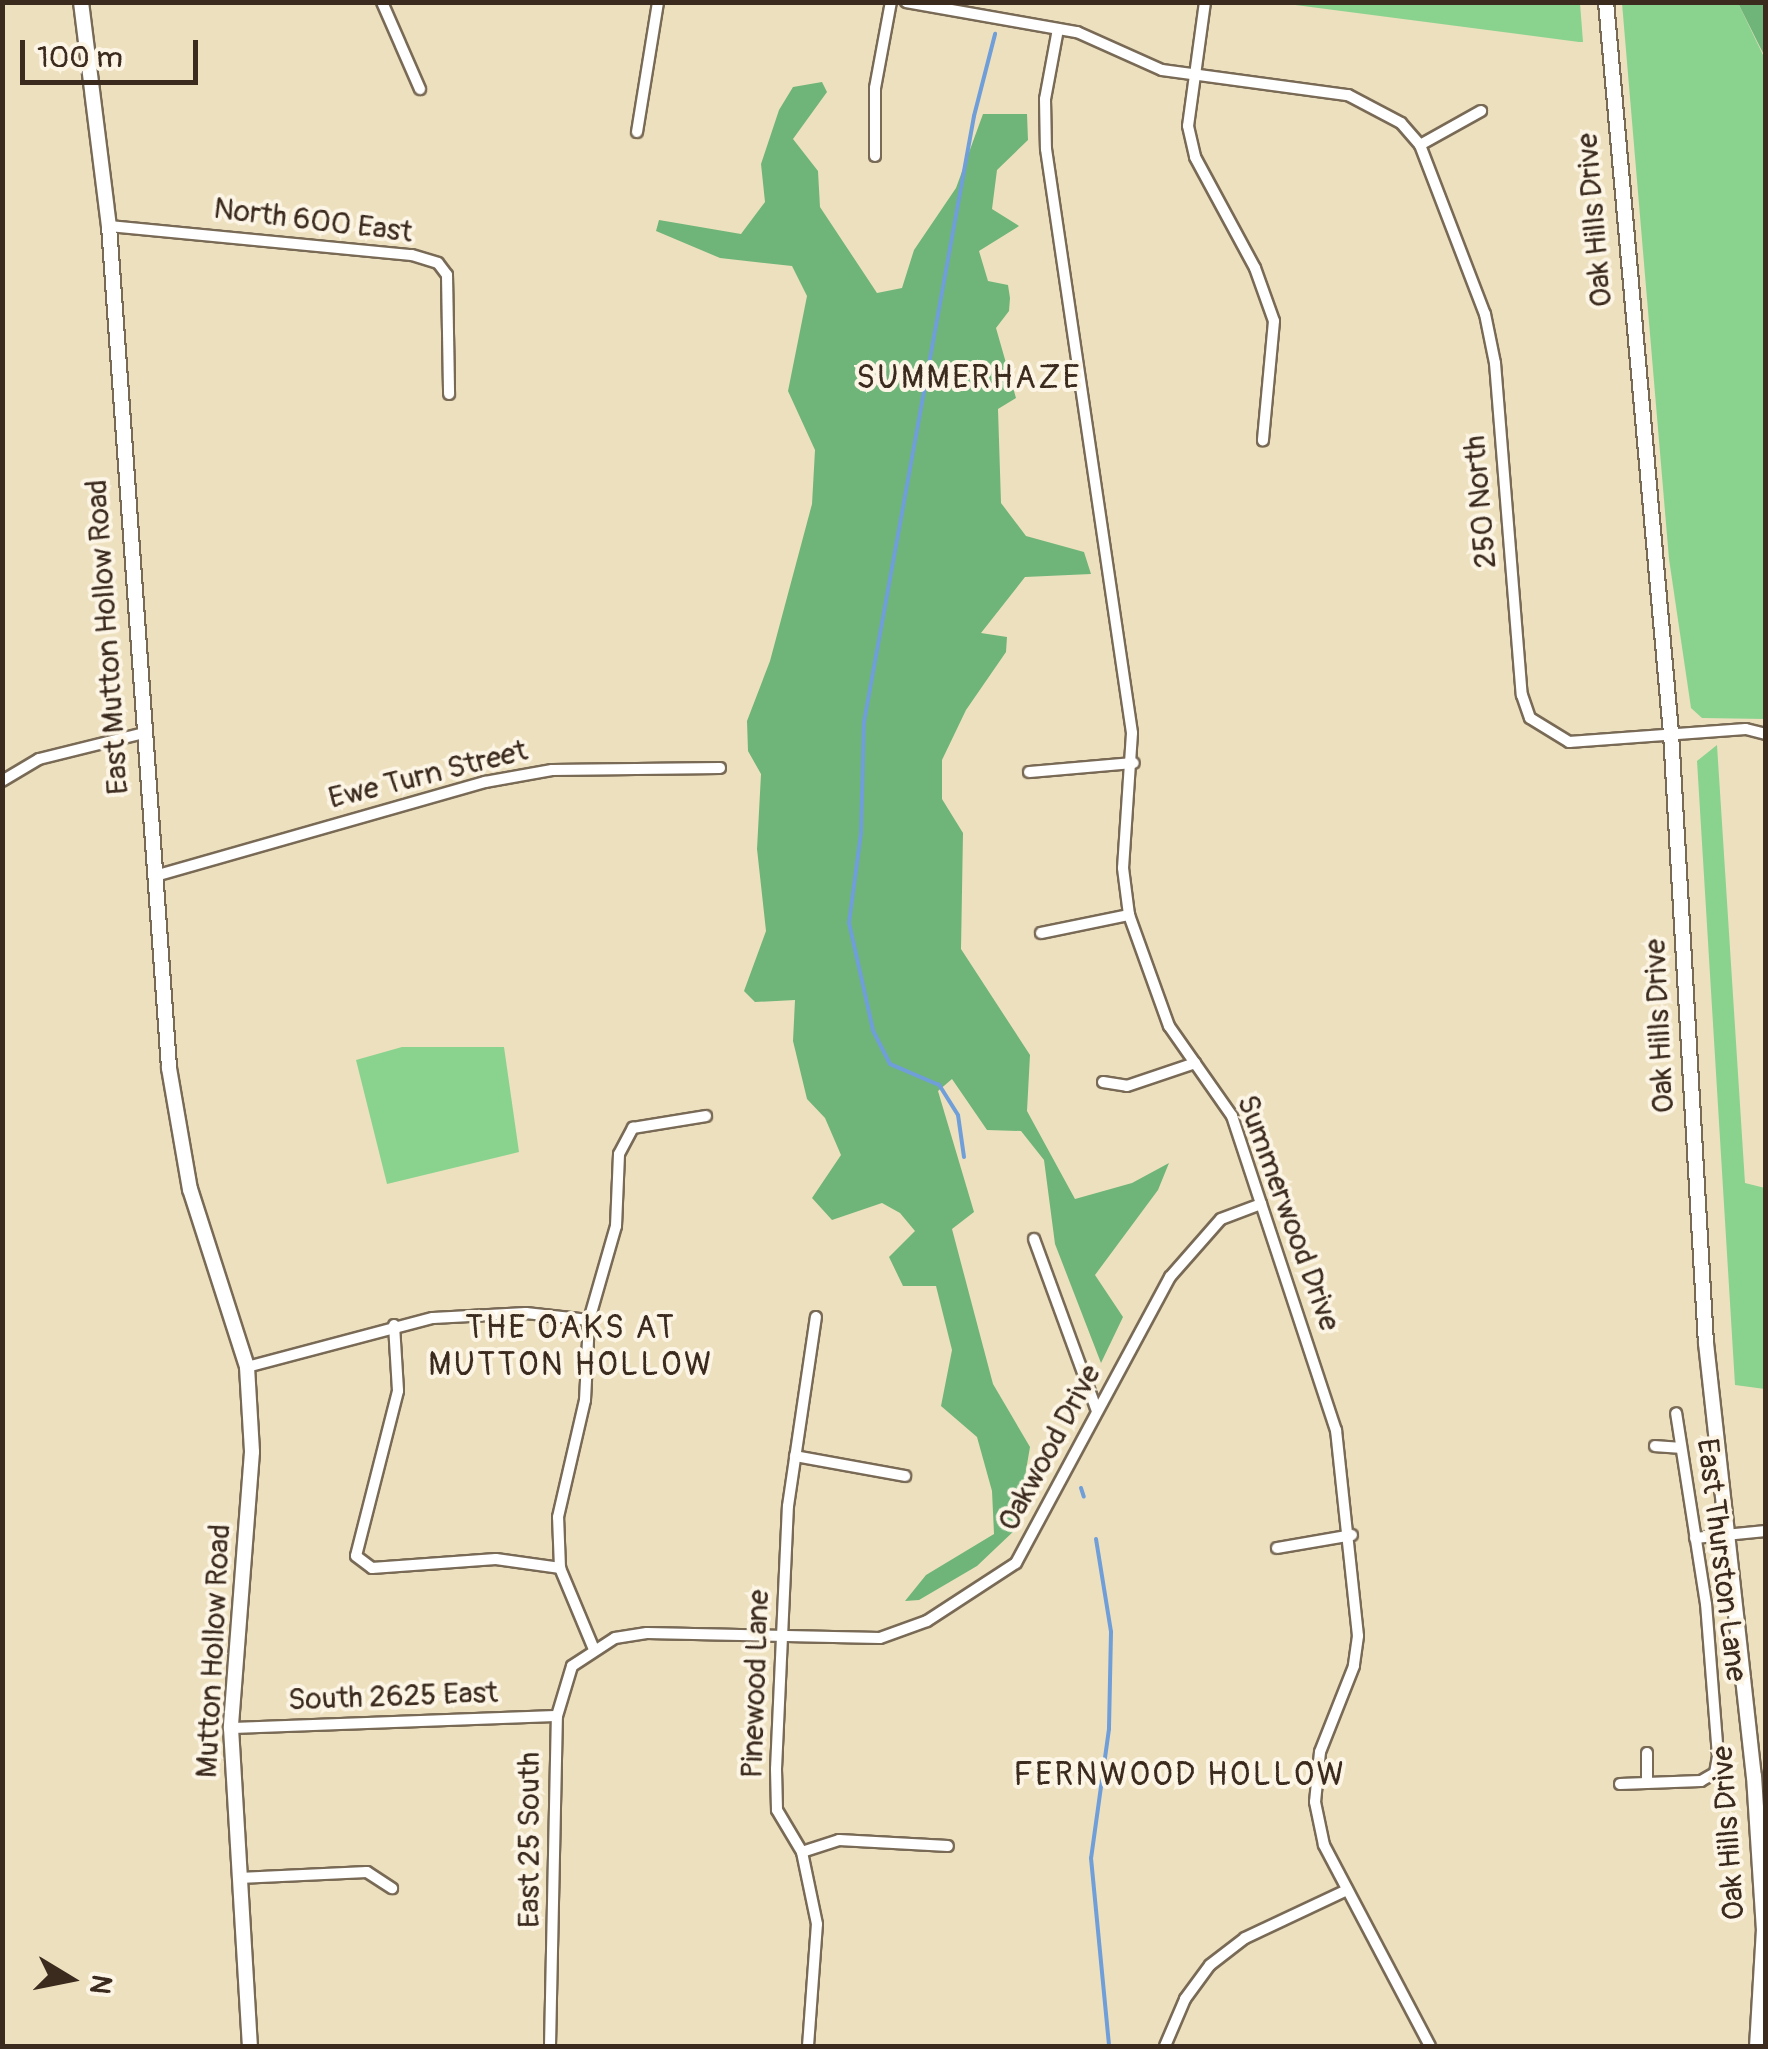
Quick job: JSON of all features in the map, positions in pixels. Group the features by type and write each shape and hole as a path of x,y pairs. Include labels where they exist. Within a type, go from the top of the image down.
{"street":[{"name":"East Mutton Hollow Road","path":"80,2 108,226 140,734 174,1109 214,1264"},
{"path":"382,2 420,88"},
{"path":"637,132 658,2"},
{"path":"875,156 876,88 891,2"},
{"path":"906,2 1058,29 1162,70 1348,95 1378,106 1420,145 1482,111"},
{"path":"1204,2 1188,126 1196,157 1255,268 1274,321 1262,440"},
{"name":"Oak Hills Drive","path":"1606,2 1671,733 1706,1343 1730,1534 1764,1929 1757,2046"},
{"name":"Summerwood Drive","path":"1058,29 1045,99 1046,148 1134,763 1122,868 1129,915 1154,992 1194,1063 1232,1116 1336,1430 1352,1535 1354,1666 1320,1752 1315,1802 1324,1845 1430,2046"},
{"name":"250 North","path":"1420,145 1485,314 1495,363 1522,695 1530,718 1569,742 1671,733"},
{"name":"North 600 East","path":"108,226 412,255 438,264 447,274 450,394"},
{"path":"1671,733 1746,729 1766,734"},
{"path":"2,781 39,760 140,734"},
{"path":"1028,772 1134,763"},
{"name":"Ewe Turn Street","path":"155,876 485,782 552,770 720,768"},
{"path":"1041,933 1129,915"},
{"path":"1103,1082 1127,1086 1194,1063"},
{"path":"594,1648 560,1568 560,1484 585,1400 588,1320 616,1226 623,1138 634,1128 706,1116"},
{"name":"Oakwood Drive","path":"594,1648 647,1633 849,1642 904,1632 1016,1563 1034,1540 1170,1277 1221,1219 1262,1204"},
{"path":"1034,1239 1097,1412"},
{"name":"Mutton Hollow Road","path":"214,1264 247,1366 252,1452 231,1728 250,2046"},
{"path":"247,1366 394,1325 474,1313 588,1320"},
{"name":"Pinewood Lane","path":"808,2046 817,1924 802,1852 778,1810 782,1639 794,1456 816,1317"},
{"path":"394,1325 398,1391 356,1556 372,1568 496,1558 560,1568"},
{"name":"East Thurston Lane","path":"1647,1784 1701,1782 1714,1773 1710,1661 1676,1413"},
{"path":"1655,1446 1681,1448"},
{"path":"794,1456 904,1476"},
{"path":"1695,1538 1766,1531"},
{"path":"1277,1548 1352,1535"},
{"name":"East 25 South","path":"550,2046 557,1716 572,1666 594,1648"},
{"name":"South 2625 East","path":"231,1728 557,1716"},
{"path":"1620,1784 1647,1784 1647,1753"},
{"path":"802,1852 840,1840 948,1846"},
{"path":"239,1878 367,1872 392,1888"},
{"path":"1164,2046 1185,1999 1210,1965 1244,1938 1347,1890"}],"green space":[{"path":"1280,3 1580,3 1583,42 1579,42"},
{"path":"1622,3 1738,3 1765,59 1765,719 1702,718 1691,708 1669,559"},
{"path":"1738,3 1765,3 1765,57"},
{"path":"822,82 827,92 793,139 818,171 820,207 877,293 902,288 914,250 956,188 983,114 1027,114 1028,140 997,170 992,209 1019,226 979,251 988,281 1008,285 1010,298 1009,311 996,328 1016,398 998,409 1001,503 1026,536 1084,552 1091,574 1025,577 981,633 1007,637 1006,652 966,710 942,760 942,799 963,833 961,949 1030,1055 1027,1111 1075,1199 1132,1183 1169,1163 1158,1190 1095,1275 1123,1317 1101,1363 1055,1244 1044,1160 1021,1131 987,1130 952,1079 938,1091 974,1212 952,1229 993,1384 1030,1447 1016,1529 977,1566 919,1600 905,1601 926,1575 994,1534 992,1491 977,1437 941,1406 952,1350 936,1286 903,1286 889,1257 915,1231 900,1213 882,1203 832,1220 812,1198 841,1155 825,1118 807,1099 793,1041 795,1000 755,1002 744,991 766,931 757,849 761,774 748,751 747,721 770,661 812,504 815,450 788,391 807,296 792,266 720,258 656,231 659,220 741,234 765,202 761,164 779,110 793,87"},
{"path":"1717,745 1745,1183 1765,1188 1765,1389 1735,1385 1697,761"},
{"path":"402,1047 504,1047 519,1152 387,1184 356,1060"}],"waterway":[{"path":"964,1157 958,1115 939,1085 890,1064 873,1030 849,923 861,833 864,722 974,116 995,34"},
{"path":"1081,1488 1084,1497"},
{"path":"1096,1539 1111,1632 1109,1729 1091,1858 1109,2046"}],"district":[{"name":"SUMMERHAZE","path":"969,378"},
{"name":"THE OAKS AT MUTTON HOLLOW","path":"571,1348"},
{"name":"FERNWOOD HOLLOW","path":"1180,1775"}]}
